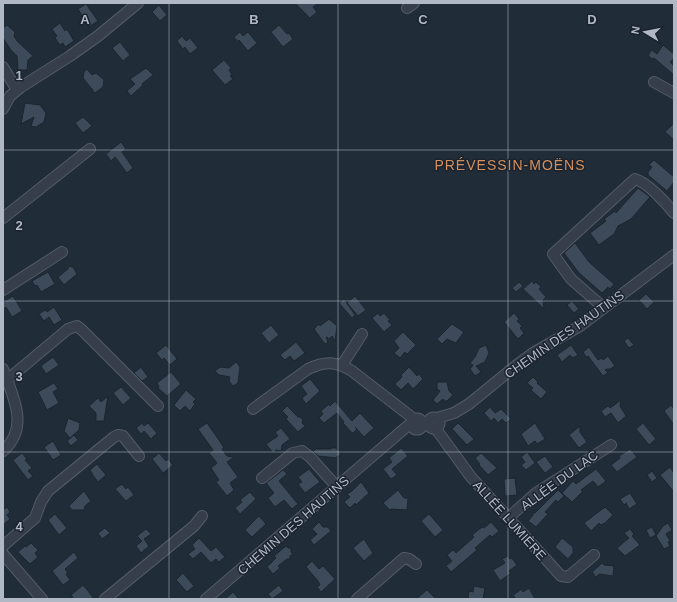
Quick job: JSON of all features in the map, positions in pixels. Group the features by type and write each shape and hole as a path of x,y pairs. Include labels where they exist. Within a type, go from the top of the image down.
{"street":[{"path":"3,108 10,96 17,90 94,39 133,5"},
{"path":"3,67 17,90"},
{"path":"654,82 674,93"},
{"path":"3,218 90,149"},
{"path":"604,308 571,279 554,254 635,179 640,180 674,213"},
{"path":"3,290 62,252"},
{"name":"CHEMIN DES HAUTINS","path":"206,599 398,435 454,413 469,404 518,364 567,334 674,255"},
{"path":"7,388 68,329 77,326 158,406"},
{"path":"253,409 286,384 316,365 336,363 342,365 362,334"},
{"name":"ALLÉE LUMIÈRE","path":"342,365 425,424 561,576 568,577 594,555"},
{"path":"3,369 7,388 16,410 18,421 17,430 12,442 3,451"},
{"path":"3,546 35,518 41,502 48,491 114,437 118,435 123,436 139,456"},
{"name":"ALLÉE DU LAC","path":"508,518 536,493 611,445"},
{"path":"262,478 293,453 302,451 337,487"},
{"path":"105,599 194,526 202,516"},
{"path":"3,554 42,599"},
{"path":"357,599 404,558 409,559 416,564"}],"building":[{"path":"295,3 318,3 313,7 317,12 310,18"},
{"path":"86,4 98,21 89,27 78,9"},
{"path":"159,5 167,15 160,21 152,12"},
{"path":"60,23 65,31 67,29 74,41 65,47 63,43 60,45 55,38 57,36 52,29"},
{"path":"7,25 15,32 14,36 17,41 33,56 28,60 27,70 18,70 17,56 3,38 3,28"},
{"path":"279,25 287,34 289,33 293,39 283,47 271,32"},
{"path":"240,32 243,36 248,32 257,43 248,51 239,40 238,42 234,37"},
{"path":"182,36 186,41 190,38 198,48 190,54 185,47 183,49 177,41"},
{"path":"120,42 130,55 123,61 112,48"},
{"path":"663,45 674,54 674,58 670,62 674,66 674,75 654,58 652,59 648,55 652,50 657,54"},
{"path":"224,60 231,68 229,70 232,75 230,76 233,79 225,85 212,70"},
{"path":"146,68 153,75 131,96 127,91 135,84 130,79"},
{"path":"87,69 92,75 96,73 104,80 103,87 95,93 83,78 84,72"},
{"path":"25,103 40,105 46,113 44,122 36,127 31,126 34,117 21,124"},
{"path":"83,117 92,126 83,133 75,123"},
{"path":"674,123 674,140 665,132"},
{"path":"121,142 126,149 122,152 133,168 127,173 115,157 111,161 106,154"},
{"path":"654,160 674,177 674,182 667,191 648,175 648,172 652,167 649,165"},
{"path":"638,188 650,197 631,219 618,226 614,234 599,245 590,233 606,221 604,219 615,211 616,213"},
{"path":"575,243 589,262 614,284 610,289 608,287 602,293 579,273 564,253"},
{"path":"68,266 73,267 77,274 64,285 58,277 68,269"},
{"path":"48,272 55,284 41,292 37,285 35,286 32,281"},
{"path":"532,281 534,284 536,282 541,287 539,289 546,297 543,300 544,309 523,289"},
{"path":"519,282 523,286 516,292 512,288"},
{"path":"646,294 654,302 647,309 639,300"},
{"path":"13,296 22,311 12,317 6,307 3,309 3,302"},
{"path":"355,296 366,310 358,316 347,303"},
{"path":"344,299 355,315 352,318 339,303"},
{"path":"572,301 579,309 574,313 567,305"},
{"path":"54,307 62,320 54,325 49,317 44,321 39,314 45,310 47,312"},
{"path":"378,313 380,316 384,313 392,325 384,332 372,318"},
{"path":"514,313 519,319 517,321 522,326 520,328 524,333 518,339 504,322"},
{"path":"329,319 337,326 335,341 332,336 329,339 326,337 328,342 325,344 314,329 319,324 320,326"},
{"path":"452,324 464,332 456,343 447,339 442,344 437,339"},
{"path":"271,325 279,335 269,343 261,333"},
{"path":"403,332 416,345 407,354 405,352 400,358 394,353 399,348 394,341"},
{"path":"628,338 634,345 629,348 624,341"},
{"path":"296,342 305,353 294,361 290,356 285,360 280,355"},
{"path":"166,345 177,359 170,365 164,358 162,360 156,353"},
{"path":"486,345 489,353 485,362 476,366 481,372 475,376 470,369 473,365 470,363 475,357 479,348"},
{"path":"571,345 578,355 573,358 570,355 562,362 557,355"},
{"path":"589,347 598,360 602,358 603,360 608,356 615,366 605,370 608,373 603,376 588,356 587,358 583,352"},
{"path":"53,357 59,365 46,374 41,366"},
{"path":"236,362 240,367 238,383 233,386 229,381 230,377 219,375 215,371 220,367 229,368"},
{"path":"141,367 148,377 142,381 134,373"},
{"path":"409,367 417,376 419,374 423,379 413,389 408,383 401,390 395,384"},
{"path":"171,372 181,384 167,396 158,388 157,383"},
{"path":"533,377 547,392 541,399 531,390 533,388 527,383"},
{"path":"310,379 320,391 306,404 302,398 307,394 301,386"},
{"path":"437,382 447,382 449,391 453,395 447,401 443,399 437,404 433,400 440,391 437,389"},
{"path":"54,383 58,389 53,392 59,403 47,410 38,392"},
{"path":"121,387 131,398 123,405 113,393"},
{"path":"186,390 196,399 193,402 195,404 190,411 185,406 180,411 174,405"},
{"path":"108,396 104,421 96,421 96,413 89,406 98,398 101,402"},
{"path":"621,400 620,406 626,416 618,423 611,413 605,417 601,411 608,406 610,408"},
{"path":"335,401 352,421 360,413 374,428 364,437 357,429 353,433 343,423 344,422 337,413 324,423 319,418 323,414 321,411"},
{"path":"671,405 674,409 674,425 664,411"},
{"path":"287,406 303,420 302,423 305,426 298,432 286,419 288,417 282,411"},
{"path":"490,407 495,413 501,409 511,419 506,423 502,419 498,423 494,418 491,421 484,413"},
{"path":"68,418 80,423 79,430 70,438 64,431"},
{"path":"142,423 144,426 148,423 157,433 151,439 144,431 141,434 136,428"},
{"path":"207,423 224,448 222,449 227,456 234,457 227,462 238,477 230,483 234,490 227,496 216,482 219,480 211,468 217,463 209,453 213,450 198,429"},
{"path":"458,423 474,439 467,445 452,429"},
{"path":"535,423 545,439 537,444 535,441 528,446 521,434"},
{"path":"643,423 656,439 649,445 636,429"},
{"path":"580,426 580,432 587,442 579,448 569,435"},
{"path":"281,428 290,439 282,445 281,451 276,450 273,453 266,444 278,436 275,432"},
{"path":"74,435 78,440 71,446 67,441"},
{"path":"53,441 61,455 53,460 44,447"},
{"path":"337,448 337,450 340,450 340,456 337,456 337,458 318,456 313,451 316,449"},
{"path":"401,448 408,456 392,469 397,475 391,479 383,469 392,462 389,458"},
{"path":"630,449 637,457 617,472 611,465 620,458 619,456"},
{"path":"527,452 535,463 526,470 521,465 525,462 521,457"},
{"path":"22,453 27,459 25,460 32,468 28,471 33,476 28,480 13,460"},
{"path":"159,453 166,461 168,459 173,465 163,473 152,459"},
{"path":"481,453 497,468 488,475 475,458"},
{"path":"545,456 553,467 545,473 536,462"},
{"path":"97,464 106,475 98,482 90,470"},
{"path":"670,467 674,473 674,492 660,475"},
{"path":"309,469 320,482 305,493 298,484 302,482 298,477"},
{"path":"596,469 606,481 598,487 593,481 581,490 583,491 572,502 562,493 573,481 576,484"},
{"path":"283,470 287,474 279,481 298,504 292,509 284,500 275,507 268,498 274,493 266,483"},
{"path":"652,471 657,478 652,482 647,475"},
{"path":"515,478 517,495 505,496 504,479"},
{"path":"361,482 369,493 356,505 355,503 350,508 344,502 350,497 347,494"},
{"path":"122,484 126,489 128,487 134,495 126,501 115,489"},
{"path":"398,490 404,498 408,498 407,510 390,510 383,503"},
{"path":"558,490 564,496 558,502 556,500 545,512 548,514 536,527 528,521 533,513 535,513"},
{"path":"84,491 91,501 85,506 84,510 72,510 69,506"},
{"path":"250,492 256,499 240,514 235,508 242,502 240,500"},
{"path":"630,493 637,504 629,509 626,503 624,505 620,499"},
{"path":"7,507 10,512 7,515 10,519 3,525 3,510"},
{"path":"605,507 613,515 605,523 601,525 599,523 591,531 584,523"},
{"path":"55,514 67,528 59,535 48,520"},
{"path":"429,514 443,530 435,537 421,521"},
{"path":"259,516 266,524 252,537 245,530"},
{"path":"319,522 323,527 328,527 331,531 314,545 310,540 317,534 312,529"},
{"path":"491,522 499,531 492,537 490,535 475,548 477,550 451,572 446,566 452,561 447,555 453,550 456,553 474,537 472,535"},
{"path":"668,523 672,530 666,534 670,541 668,542 670,546 664,549 656,536 663,526"},
{"path":"652,527 656,535 650,538 646,530"},
{"path":"105,528 110,533 102,539 98,533"},
{"path":"146,529 151,534 144,539 149,546 141,553 136,546 142,541 137,536"},
{"path":"630,529 634,534 632,536 640,545 625,556 617,548 629,538 624,533"},
{"path":"199,538 211,551 216,547 225,557 219,562 216,559 211,563 201,552 193,559 188,554 195,549 192,545"},
{"path":"562,538 573,547 573,553 568,559 555,547"},
{"path":"364,539 373,553 364,561 353,548"},
{"path":"31,543 38,550 35,553 38,557 30,564 18,552"},
{"path":"286,546 291,548 291,552 293,554 290,556 290,559 287,559 278,566 280,568 273,574 267,567 276,558 274,556"},
{"path":"74,552 78,558 65,569 70,580 63,585 52,571"},
{"path":"508,556 510,559 512,558 517,565 509,571 511,573 500,581 493,570 505,563 502,559"},
{"path":"312,561 319,569 323,566 335,579 321,592 317,587 320,585 318,581 306,567"},
{"path":"602,563 604,565 614,566 613,576 599,574 596,577 592,572"},
{"path":"183,573 194,586 187,592 176,580"},
{"path":"83,585 94,599 74,599 71,595"},
{"path":"279,585 283,591 272,599 268,594"},
{"path":"474,586 485,588 483,599 468,599 469,591 473,592"},
{"path":"529,588 535,599 516,599 513,595 522,589 523,592"},
{"path":"427,590 436,599 416,599"},
{"path":"233,592 239,599 225,599"}],"district":[{"name":"PRÉVESSIN-MOËNS","path":"510,165"}]}
